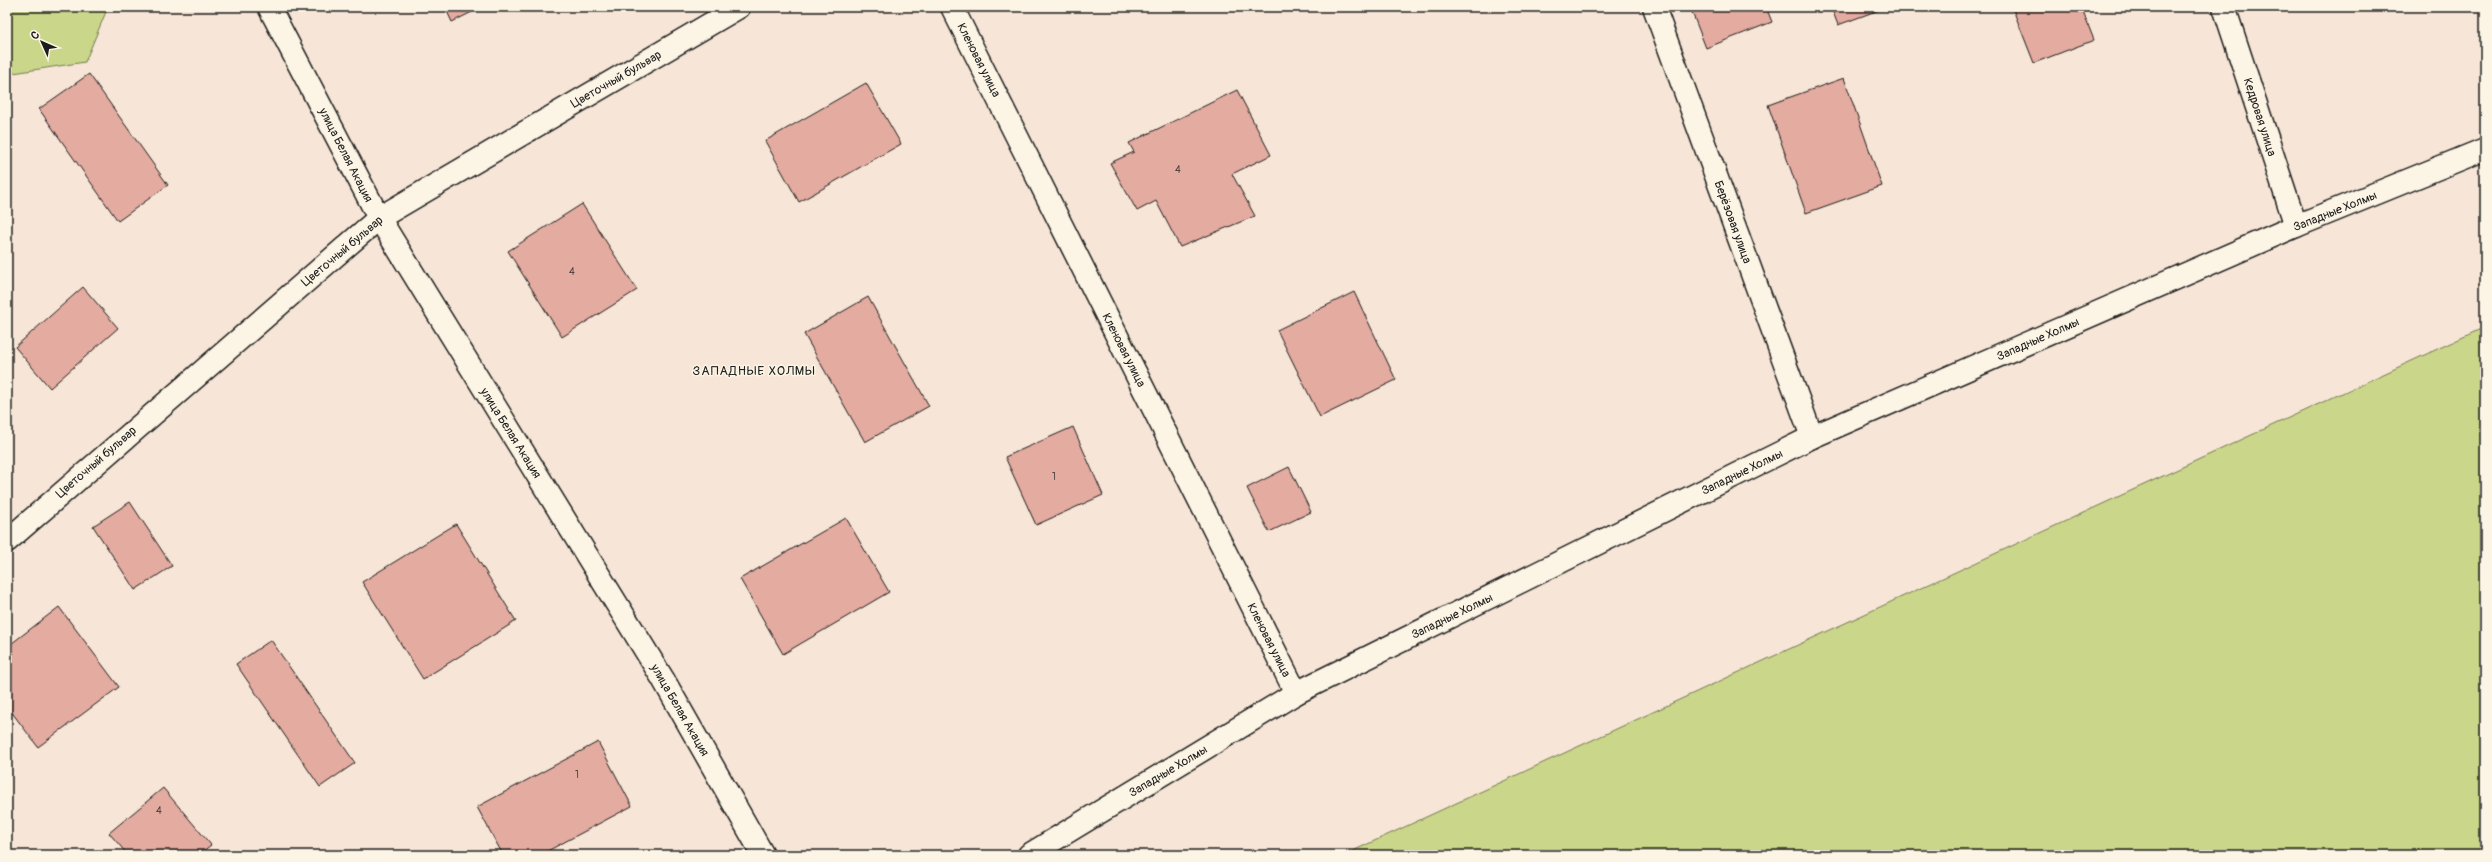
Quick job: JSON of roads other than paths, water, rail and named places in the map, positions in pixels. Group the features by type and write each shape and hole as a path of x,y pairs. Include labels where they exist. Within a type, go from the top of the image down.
{"street":[{"name":"улица Белая Акация","path":"269,7 379,218 658,672 763,855"},
{"name":"Цветочный бульвар","path":"7,541 379,218 739,7"},
{"name":"Кленовая улица","path":"952,7 1296,693"},
{"name":"Берёзовая улица","path":"1654,7 1812,437"},
{"name":"Кедровая улица","path":"2224,7 2296,226"},
{"name":"Западные Холмы","path":"1029,855 1296,693 1812,437 2296,226 2485,149"}],"district":[{"name":"ЗАПАДНЫЕ ХОЛМЫ","path":"754,370"}]}
